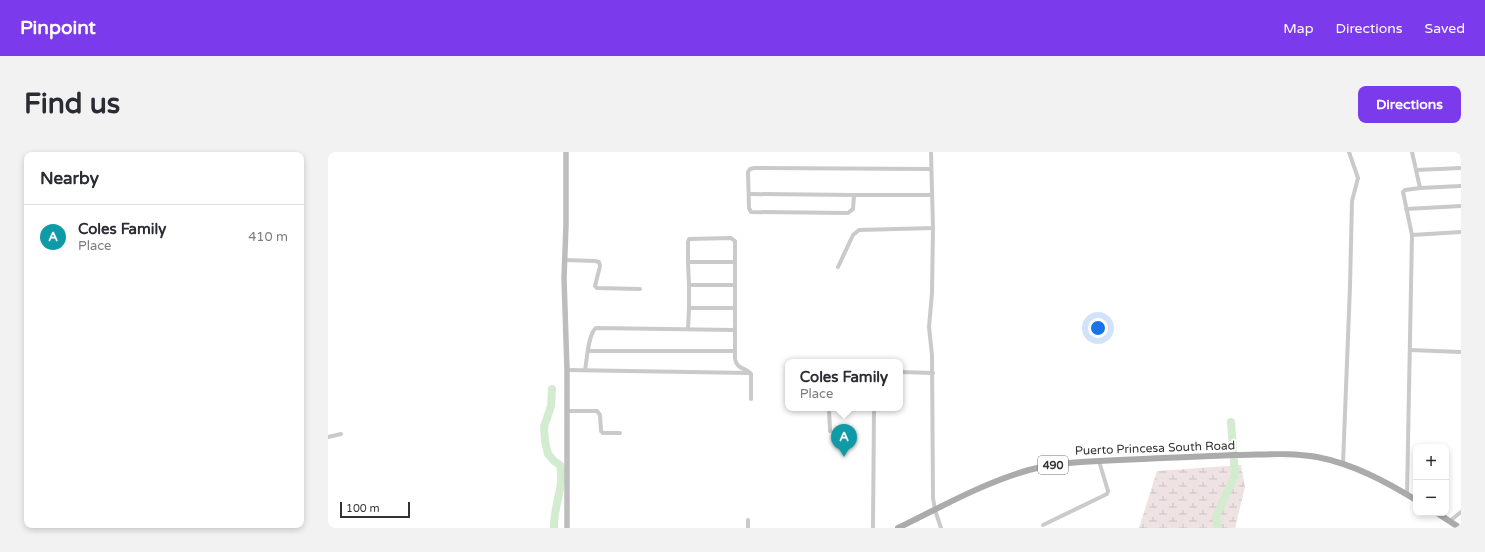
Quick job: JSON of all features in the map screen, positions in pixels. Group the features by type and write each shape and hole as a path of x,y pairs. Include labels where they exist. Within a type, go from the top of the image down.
{"main road":[{"name":"Puerto Princesa South Road","path":"898,528 999,480 1030,469 1061,464 1099,461 1294,454 1316,457 1343,464 1370,474 1413,498"},
{"path":"1442,516 1460,528"}],"street":[{"path":"566,152 565,260 567,528"},
{"path":"930,152 932,293 929,327 932,373 934,498 935,510 941,528"},
{"path":"1343,464 1352,201 1358,178 1349,152"},
{"path":"1412,152 1420,188"},
{"path":"854,196 854,209 848,213 753,212 749,209 748,172 752,168 930,169"},
{"path":"1416,170 1461,168"},
{"path":"1407,494 1412,235 1403,195 1404,191 1420,188 1461,186"},
{"path":"749,194 854,196 931,195"},
{"path":"1406,209 1461,206"},
{"path":"838,267 854,235 859,230 932,228"},
{"path":"1412,235 1461,232"},
{"path":"688,329 688,240 731,238 734,240 735,351 737,366 750,373"},
{"path":"565,260 599,262 600,266 595,286 598,288 640,289"},
{"path":"688,262 735,262"},
{"path":"689,285 735,285"},
{"path":"689,308 735,308"},
{"path":"585,370 592,331 596,328 735,330"},
{"path":"1410,350 1461,352"},
{"path":"588,351 735,351"},
{"path":"567,370 750,373"},
{"path":"903,372 932,373"},
{"path":"750,373 751,398"},
{"path":"567,411 598,412 600,431 603,433 620,433"},
{"path":"829,411 830,431"},
{"path":"873,528 874,411"},
{"path":"328,437 341,434"},
{"path":"1043,525 1107,494 1108,490 1099,461"},
{"path":"1450,521 1461,512"},
{"path":"748,520 748,528"}],"green space":[{"path":"1241,465 1245,487 1235,528 1139,528 1157,471"}],"waterway":[{"path":"552,389 551,406 544,427 548,454 560,465 561,473 554,528"},
{"path":"1218,528 1216,517 1235,475 1231,422"}],"place":[{"name":"Coles Family","path":"844,457"}]}
